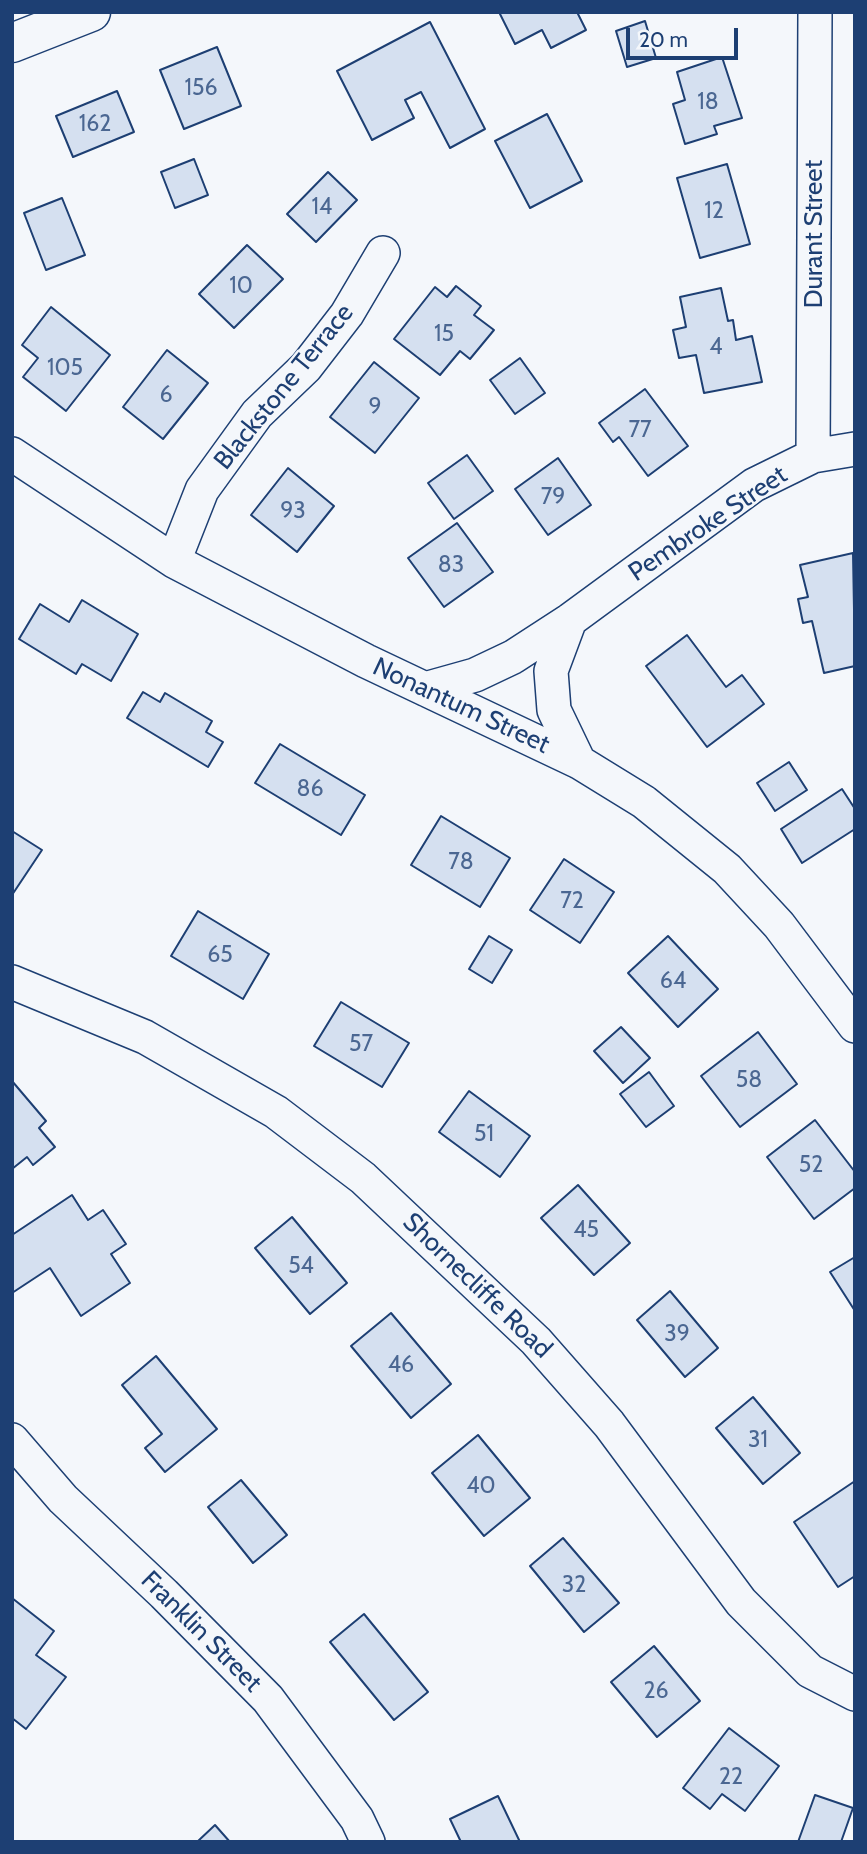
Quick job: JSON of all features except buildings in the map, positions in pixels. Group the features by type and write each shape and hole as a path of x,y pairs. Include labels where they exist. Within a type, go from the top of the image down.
{"street":[{"path":"12,43 91,12"},
{"name":"Durant Street","path":"813,456 815,12"},
{"name":"Blackstone Terrace","path":"174,561 202,490 257,414 306,367 346,314 383,253"},
{"name":"Pembroke Street","path":"425,689 475,675 504,661 570,620 754,485 813,456 855,449"},
{"name":"Nonantum Street","path":"12,454 174,561 425,689 579,762 645,802 727,869 845,994 855,1026"},
{"path":"570,620 551,671 554,710 579,762"},
{"name":"Shornecliffe Road","path":"12,982 145,1037 276,1112 363,1178 536,1341 609,1424 741,1602 810,1671 855,1694"},
{"name":"Franklin Street","path":"12,1440 63,1499 164,1594 268,1699 356,1819 368,1842"}]}
